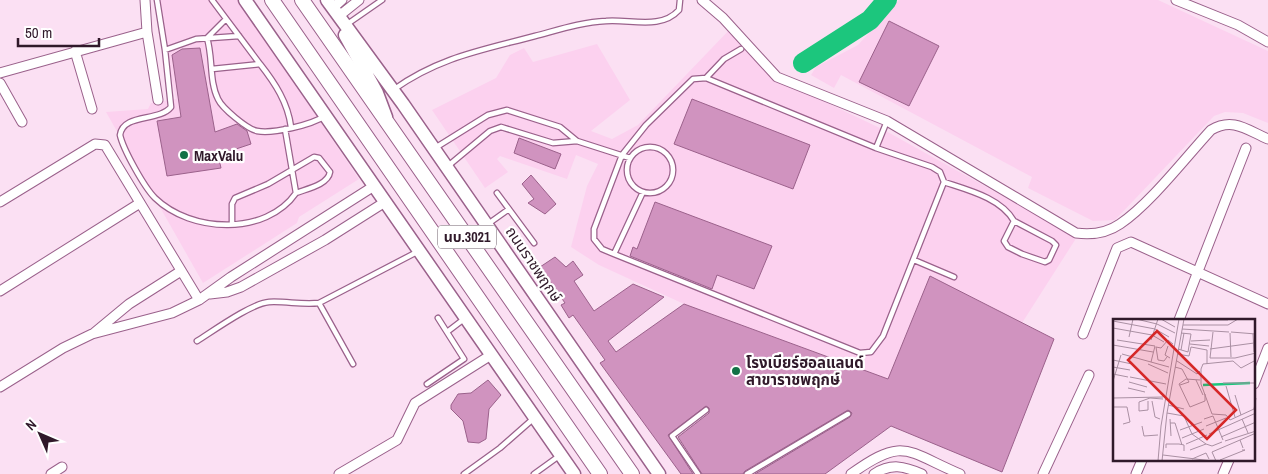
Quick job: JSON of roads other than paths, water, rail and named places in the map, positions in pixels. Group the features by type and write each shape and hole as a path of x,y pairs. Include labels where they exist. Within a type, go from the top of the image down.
{"main road":[{"name":"นบ.3021","path":"245,0 325,116 370,189 385,202 574,474"},
{"name":"นบ.3021","path":"272,0 600,474"},
{"name":"นบ.3021","path":"302,0 632,474"},
{"path":"336,9 377,93 388,123"},
{"name":"ถนนราชพฤกษ์","path":"336,9 659,474"}],"street":[{"path":"145,0 147,32 158,100"},
{"path":"336,9 359,0"},
{"path":"702,0 724,18 777,77 887,121 1076,233 1090,235 1120,224 1134,212 1211,130 1222,124 1242,127 1268,139"},
{"path":"1176,0 1238,25 1268,42"},
{"path":"0,73 147,32"},
{"path":"75,51 92,109"},
{"path":"0,83 22,122"},
{"path":"0,202 99,143 107,147 199,300"},
{"path":"1179,319 1246,148"},
{"path":"0,387 62,348 92,334 172,313 199,300 210,294 220,283 370,189"},
{"path":"210,294 227,292 241,287 385,202"},
{"path":"0,291 140,203"},
{"path":"303,230 312,246"},
{"path":"1083,334 1117,248 1131,242 1268,304"},
{"path":"92,334 129,304 181,271"},
{"path":"1256,379 1268,348"},
{"path":"339,474 397,440 415,403 491,355"},
{"path":"1043,474 1089,375"},
{"path":"851,474 871,459 899,449 960,474"},
{"path":"926,474 932,461"},
{"path":"1136,474 1141,462"},
{"path":"1224,474 1228,462"},
{"path":"874,474 894,466 922,474"},
{"path":"51,474 62,467"}],"lane":[{"path":"156,0 166,50 171,107 164,113 123,125 120,129 120,139 154,197 171,208 211,224 232,224 255,222 283,207 296,193 325,181 330,172 319,158 314,157 268,184 235,198 232,204 232,224"},
{"path":"212,0 280,92 290,116 291,127"},
{"path":"336,9 382,0"},
{"path":"393,90 415,74 444,60 579,25 606,21 664,21 679,10 680,0"},
{"path":"207,38 226,19"},
{"path":"166,50 188,41 239,36"},
{"path":"207,38 218,100 237,118 258,131 285,129 318,120 325,116"},
{"path":"706,78 724,59 741,49"},
{"path":"212,69 260,64"},
{"path":"706,78 876,148 932,167 940,172 944,182 883,336 877,346 866,354 614,254 597,244 593,234 622,155 646,125 692,79 706,78"},
{"path":"433,148 488,115 507,110 560,127 577,141"},
{"path":"876,148 887,121"},
{"path":"446,167 490,131 500,127 553,143 577,141 630,158"},
{"path":"285,129 296,193"},
{"path":"653,146 665,151 673,161 674,175 668,186 656,193 643,192 630,182 627,174 630,158 640,149 653,146"},
{"path":"944,182 989,199 1008,211 1014,221 1052,241 1056,245 1049,260 1045,262 1008,247 1004,241 1014,221"},
{"path":"614,254 643,192"},
{"path":"497,193 534,243"},
{"path":"487,224 509,209"},
{"path":"197,341 259,303 280,302 307,305 319,303 418,251"},
{"path":"914,260 954,277"},
{"path":"319,303 353,364"},
{"path":"427,384 464,359 438,318"},
{"path":"447,332 465,318"},
{"path":"698,474 672,436 706,410"},
{"path":"747,474 848,414"},
{"path":"464,474 500,448 534,418"},
{"path":"534,474 560,456"}],"waterway":[{"path":"803,63 870,20 887,0"}],"place":[{"name":"MaxValu","path":"184,155"},
{"name":"โรงเบียร์ฮอลแลนด์ สาขาราชพฤกษ์","path":"736,371"}]}
